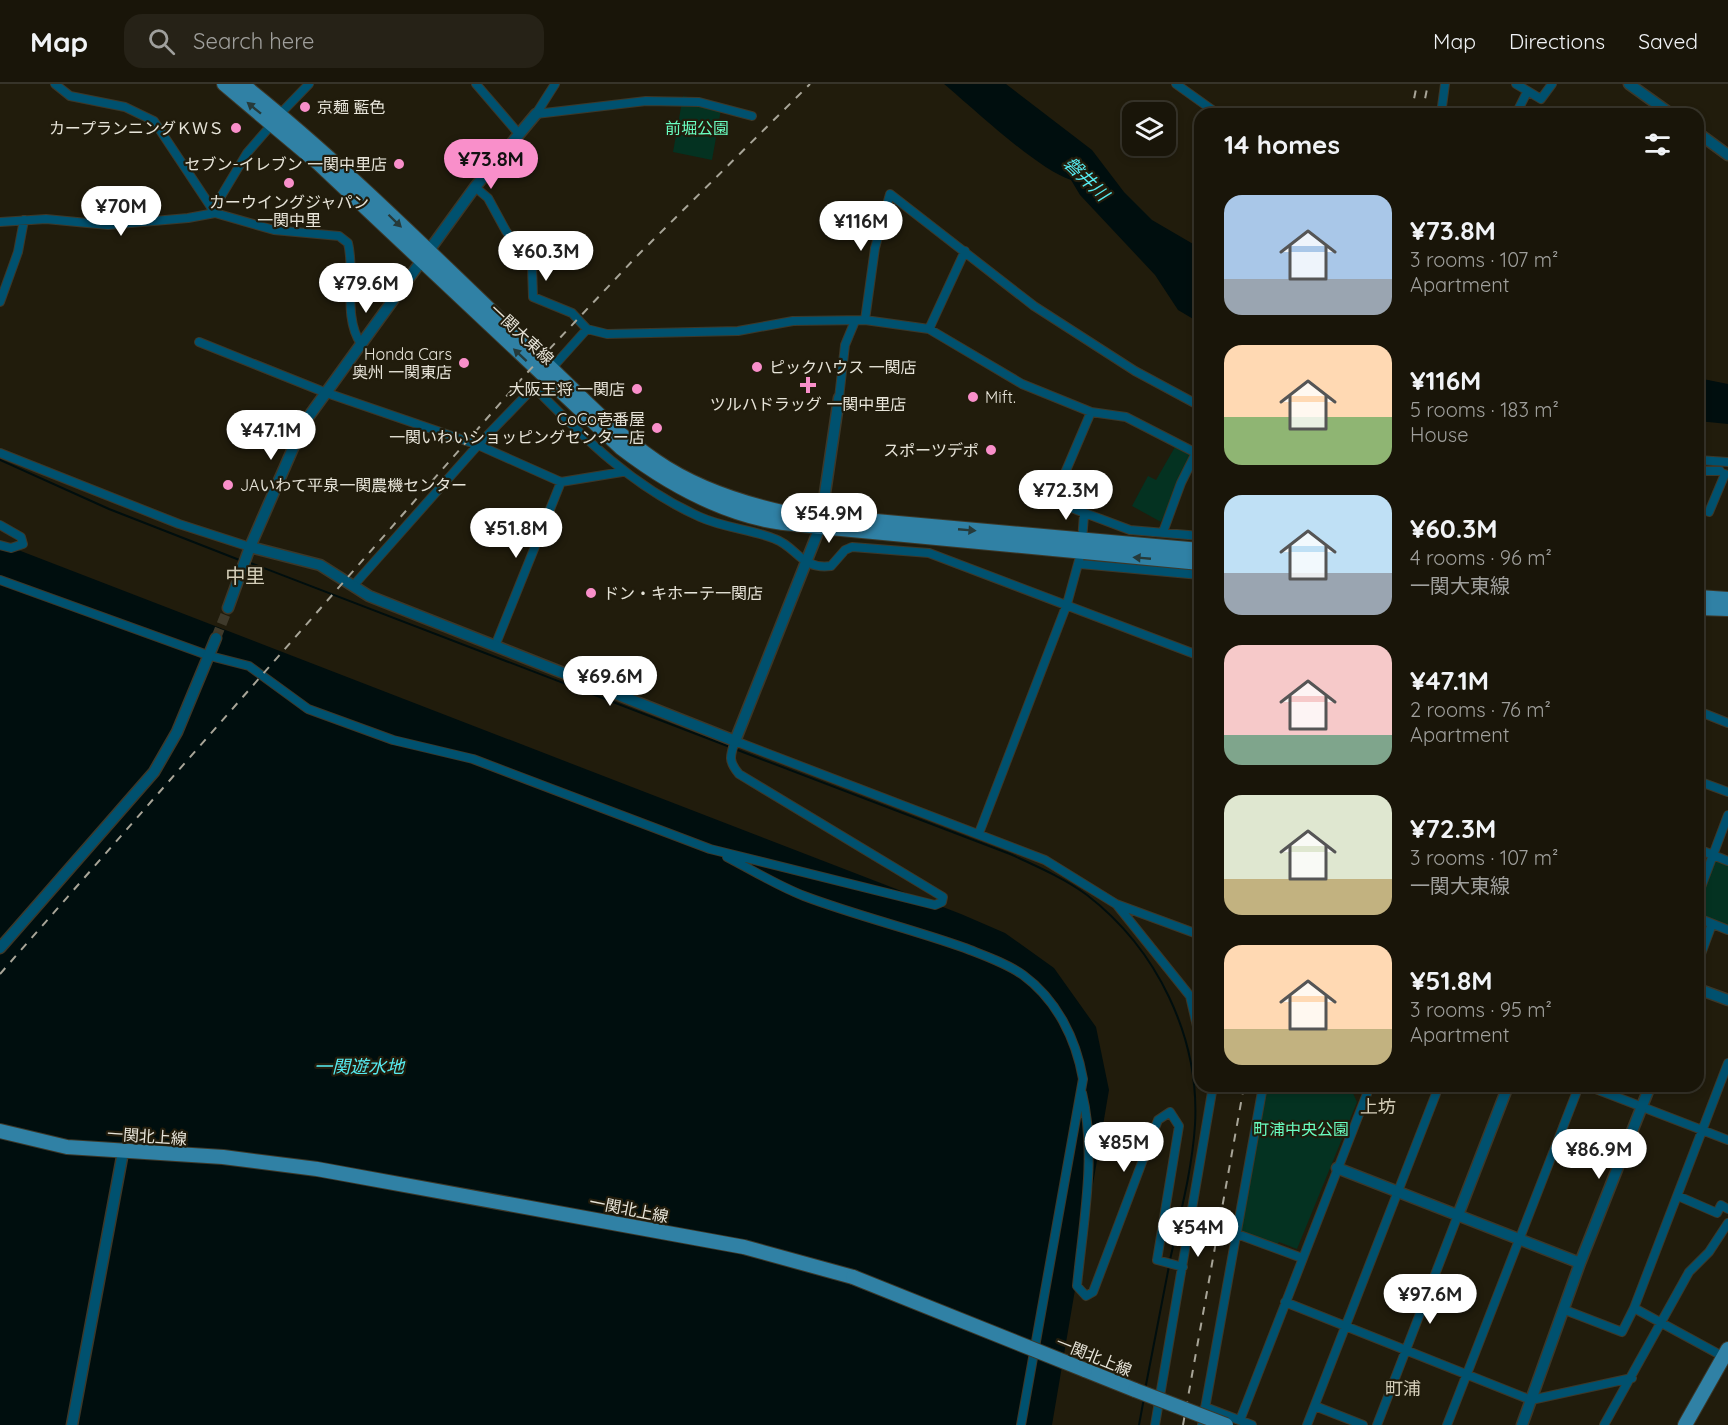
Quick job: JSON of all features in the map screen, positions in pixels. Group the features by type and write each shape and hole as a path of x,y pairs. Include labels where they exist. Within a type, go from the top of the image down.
{"main road":[{"name":"一関大東線","path":"224,84 276,119"},
{"name":"一関大東線","path":"242,84 621,448 646,467 697,496 765,520 821,522 1081,553 1194,562"},
{"name":"一関大東線","path":"424,257 552,368 633,444 686,479 756,506 821,522"},
{"name":"一関大東線","path":"1081,553 1194,550"},
{"path":"1704,597 1728,598"},
{"path":"1704,608 1728,609"},
{"name":"一関北上線","path":"0,1131 67,1147 223,1157 317,1169 744,1247 853,1277 1085,1371 1226,1425"},
{"path":"1685,1425 1727,1355"}],"street":[{"path":"55,84 70,96 125,107 154,121 215,210"},
{"path":"215,210 247,153 309,84"},
{"path":"476,84 519,134"},
{"path":"228,608 250,547 304,423 324,392 476,187 536,114 555,84"},
{"path":"1176,84 1210,108"},
{"path":"1442,108 1445,84"},
{"path":"1516,84 1541,99 1552,84"},
{"path":"1629,84 1663,108"},
{"path":"1519,108 1527,92"},
{"path":"536,114 646,101 699,102 752,116"},
{"path":"1704,137 1728,155"},
{"path":"476,187 488,198 506,231 532,266 533,297 572,313 587,329 610,335 738,331 793,321 865,320 929,329 1022,384 1091,412 1126,417 1194,452"},
{"path":"865,320 875,248 890,194 1034,306 1135,371 1194,403"},
{"path":"0,222 46,219 108,225 188,218 215,210 274,230 339,236 348,243 352,260 352,330 361,344"},
{"path":"0,303 18,252 24,220"},
{"path":"929,329 965,251"},
{"path":"710,849 934,904 942,902 943,897 739,774 730,764 735,743 807,563 821,522 839,398 844,345 855,321"},
{"path":"552,368 587,329"},
{"path":"199,342 324,392 478,445 561,482 622,472"},
{"path":"353,586 478,445 534,387 595,449 622,472 700,517 783,542 807,563 831,566 845,550 852,548 929,552 1194,654"},
{"path":"1091,412 1053,501 1084,515 1130,530 1194,535"},
{"path":"0,453 179,524 250,547 320,565 369,596 735,743 979,833 1045,860 1116,904 1194,933"},
{"path":"1704,460 1728,462"},
{"path":"1163,532 1181,483 1194,461"},
{"path":"1712,461 1724,474"},
{"path":"1704,472 1724,474"},
{"path":"1709,512 1724,474"},
{"path":"495,646 561,482"},
{"path":"979,833 1067,604 1081,553 1084,515"},
{"path":"0,525 21,537 23,544 11,548 0,545"},
{"path":"1081,553 1194,574"},
{"path":"0,580 210,656 249,666 308,709 393,740 473,759 710,849 802,896 936,938 994,959 1022,974 1056,1009 1073,1040 1079,1058 1081,1089 1087,1111 1087,1183 1077,1286 1086,1296 1093,1292 1158,1120 1170,1112 1179,1126 1157,1260 1180,1266"},
{"path":"0,948 154,772 177,732 216,638"},
{"path":"1704,713 1728,723"},
{"path":"1704,783 1728,792"},
{"path":"1704,879 1728,816"},
{"path":"1704,851 1728,861"},
{"path":"1116,904 1190,996 1194,1013"},
{"path":"1704,921 1728,930"},
{"path":"1704,946 1712,924"},
{"path":"1704,991 1728,1000"},
{"path":"1565,1310 1622,1332 1634,1308 1728,1063"},
{"path":"1021,1425 1081,1089"},
{"path":"1155,1425 1180,1266 1211,1092"},
{"path":"1202,1425 1262,1092"},
{"path":"1240,1420 1365,1092"},
{"path":"1307,1425 1437,1092"},
{"path":"1377,1425 1506,1092"},
{"path":"1447,1425 1577,1092"},
{"path":"1603,1092 1728,1140"},
{"path":"1522,1425 1580,1263 1648,1092"},
{"path":"72,1425 123,1152"},
{"path":"1338,1168 1580,1263"},
{"path":"1678,1196 1717,1214 1721,1205 1728,1209"},
{"path":"1604,1425 1689,1272 1709,1252 1728,1223"},
{"path":"1237,1234 1302,1258"},
{"path":"1285,1302 1531,1400 1632,1378"},
{"path":"1634,1308 1727,1355"},
{"path":"1315,1406 1363,1425"},
{"path":"1205,1407 1252,1425"}],"green space":[{"name":"前堀公園","path":"683,96 722,104 712,160 673,152"},
{"path":"1175,447 1191,456 1161,522 1132,506 1148,476 1156,480"},
{"path":"1716,861 1728,866 1728,927 1704,917 1704,884 1712,862"},
{"name":"町浦中央公園","path":"1265,1092 1352,1092 1357,1102 1297,1249 1279,1242 1277,1245 1241,1231"}],"water":[{"name":"磐井川","path":"944,84 1006,84 1092,150 1124,192 1152,220 1194,244 1194,319 1178,310 1155,275 1080,195 1071,180 1041,164"},
{"path":"1704,379 1728,384 1728,424 1704,422"},
{"name":"一関遊水地","path":"0,543 961,914 1005,933 1054,968 1096,1027 1109,1090 1052,1425 0,1425"}],"waterway":[{"path":"0,460 109,509 242,561"},
{"path":"248,562 730,747"},
{"path":"735,749 1010,854 1069,883 1087,895 1134,941 1153,968 1169,997 1181,1028 1194,1086"},
{"path":"1170,1260 1191,1159 1195,1125 1195,1092"},
{"path":"1145,1390 1169,1266"},
{"path":"1139,1425 1144,1398"}],"tunnel":[{"path":"216,638 228,608"}],"railway":[{"path":"0,974 525,375 637,256 810,84"},
{"path":"1412,108 1417,84"},
{"path":"1423,108 1428,84"},
{"path":"1183,1425 1243,1092"}],"place":[{"name":"京麺 藍色","path":"305,107"},
{"name":"カープランニングＫＷＳ","path":"236,128"},
{"name":"セブン-イレブン 一関中里店","path":"399,164"},
{"name":"カーウイングジャパン 一関中里","path":"289,183"},
{"name":"Honda Cars 奥州 一関東店","path":"464,363"},
{"name":"ピックハウス 一関店","path":"757,367"},
{"name":"ツルハドラッグ 一関中里店","path":"808,385"},
{"name":"大阪王将 一関店","path":"637,389"},
{"name":"Mift.","path":"973,397"},
{"name":"CoCo壱番屋 一関いわいショッピングセンター店","path":"657,428"},
{"name":"スポーツデポ","path":"991,450"},
{"name":"JAいわて平泉一関農機センター","path":"228,485"},
{"name":"ドン・キホーテ一関店","path":"591,593"}],"district":[{"name":"中里","path":"245,576"},
{"name":"上坊","path":"1378,1107"},
{"name":"町浦","path":"1403,1389"}]}
